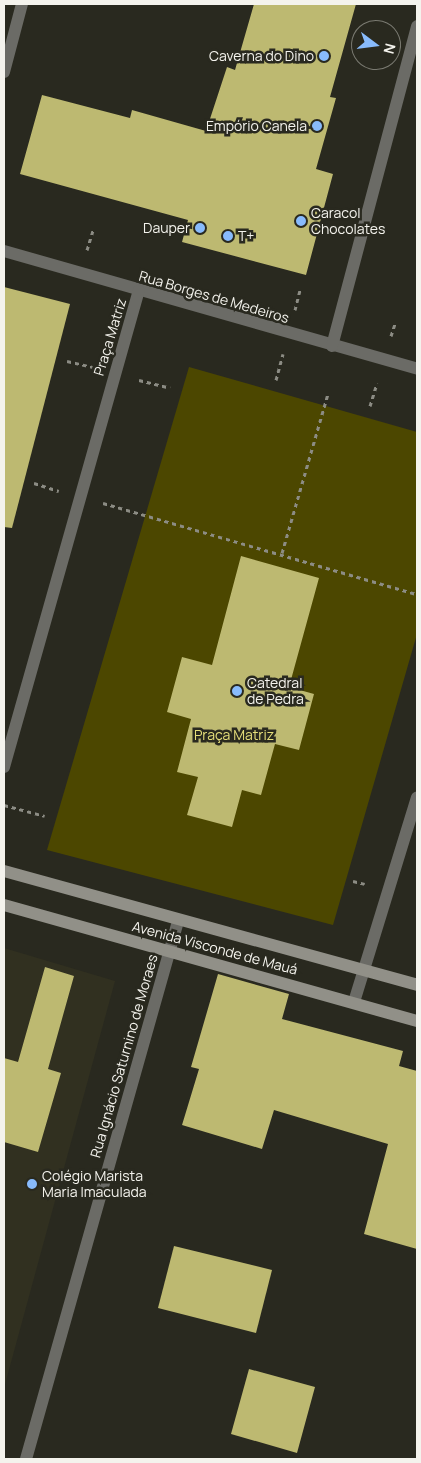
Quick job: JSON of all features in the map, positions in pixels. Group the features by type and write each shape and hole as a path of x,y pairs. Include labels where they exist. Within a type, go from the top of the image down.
{"main road":[{"name":"Avenida Visconde de Mauá","path":"4,872 417,985"},
{"name":"Avenida Visconde de Mauá","path":"4,905 417,1021"}],"street":[{"path":"4,72 22,4"},
{"path":"332,346 417,26"},
{"name":"Rua Borges de Medeiros","path":"4,251 417,369"},
{"name":"Praça Matriz","path":"4,767 139,291"},
{"path":"354,1002 417,797"},
{"name":"Rua Ignácio Saturnino de Moraes","path":"26,1459 178,921"}],"path":[{"path":"282,553 328,394"},
{"path":"80,497 282,553 417,594"},
{"path":"4,805 45,816"}],"shaded area":[{"name":"Colégio Marista Maria Imaculada","path":"4,948 115,981 4,1388"}],"green space":[{"name":"Praça Matriz","path":"189,367 417,432 417,634 333,925 47,850"}],"building":[{"path":"254,4 356,4 330,97 336,98 316,169 333,174 306,275 182,242 188,220 20,174 42,95 130,118 132,110 206,131 227,67 235,70"},
{"path":"4,287 70,304 12,528 4,527"},
{"name":"Catedral de Pedra","path":"241,556 319,578 289,687 314,694 299,750 275,744 261,795 242,790 232,827 187,815 198,777 177,772 191,719 167,712 182,657 212,665"},
{"name":"Colégio Marista Maria Imaculada","path":"45,967 74,976 48,1069 61,1073 38,1152 4,1142 4,1058 18,1062"},
{"path":"218,974 289,994 282,1019 403,1051 399,1066 417,1071 417,1249 364,1234 388,1144 274,1110 262,1149 182,1125 199,1069 191,1067"},
{"path":"174,1246 272,1270 256,1333 158,1308"},
{"path":"249,1369 315,1387 297,1453 231,1434"}],"place":[{"name":"Caverna do Dino","path":"324,56"},
{"name":"Empório Canela","path":"317,126"},
{"name":"Caracol Chocolates","path":"301,221"},
{"name":"Dauper","path":"200,228"},
{"name":"T+","path":"228,236"},
{"name":"Catedral de Pedra","path":"237,691"},
{"name":"Colégio Marista Maria Imaculada","path":"32,1184"}]}
